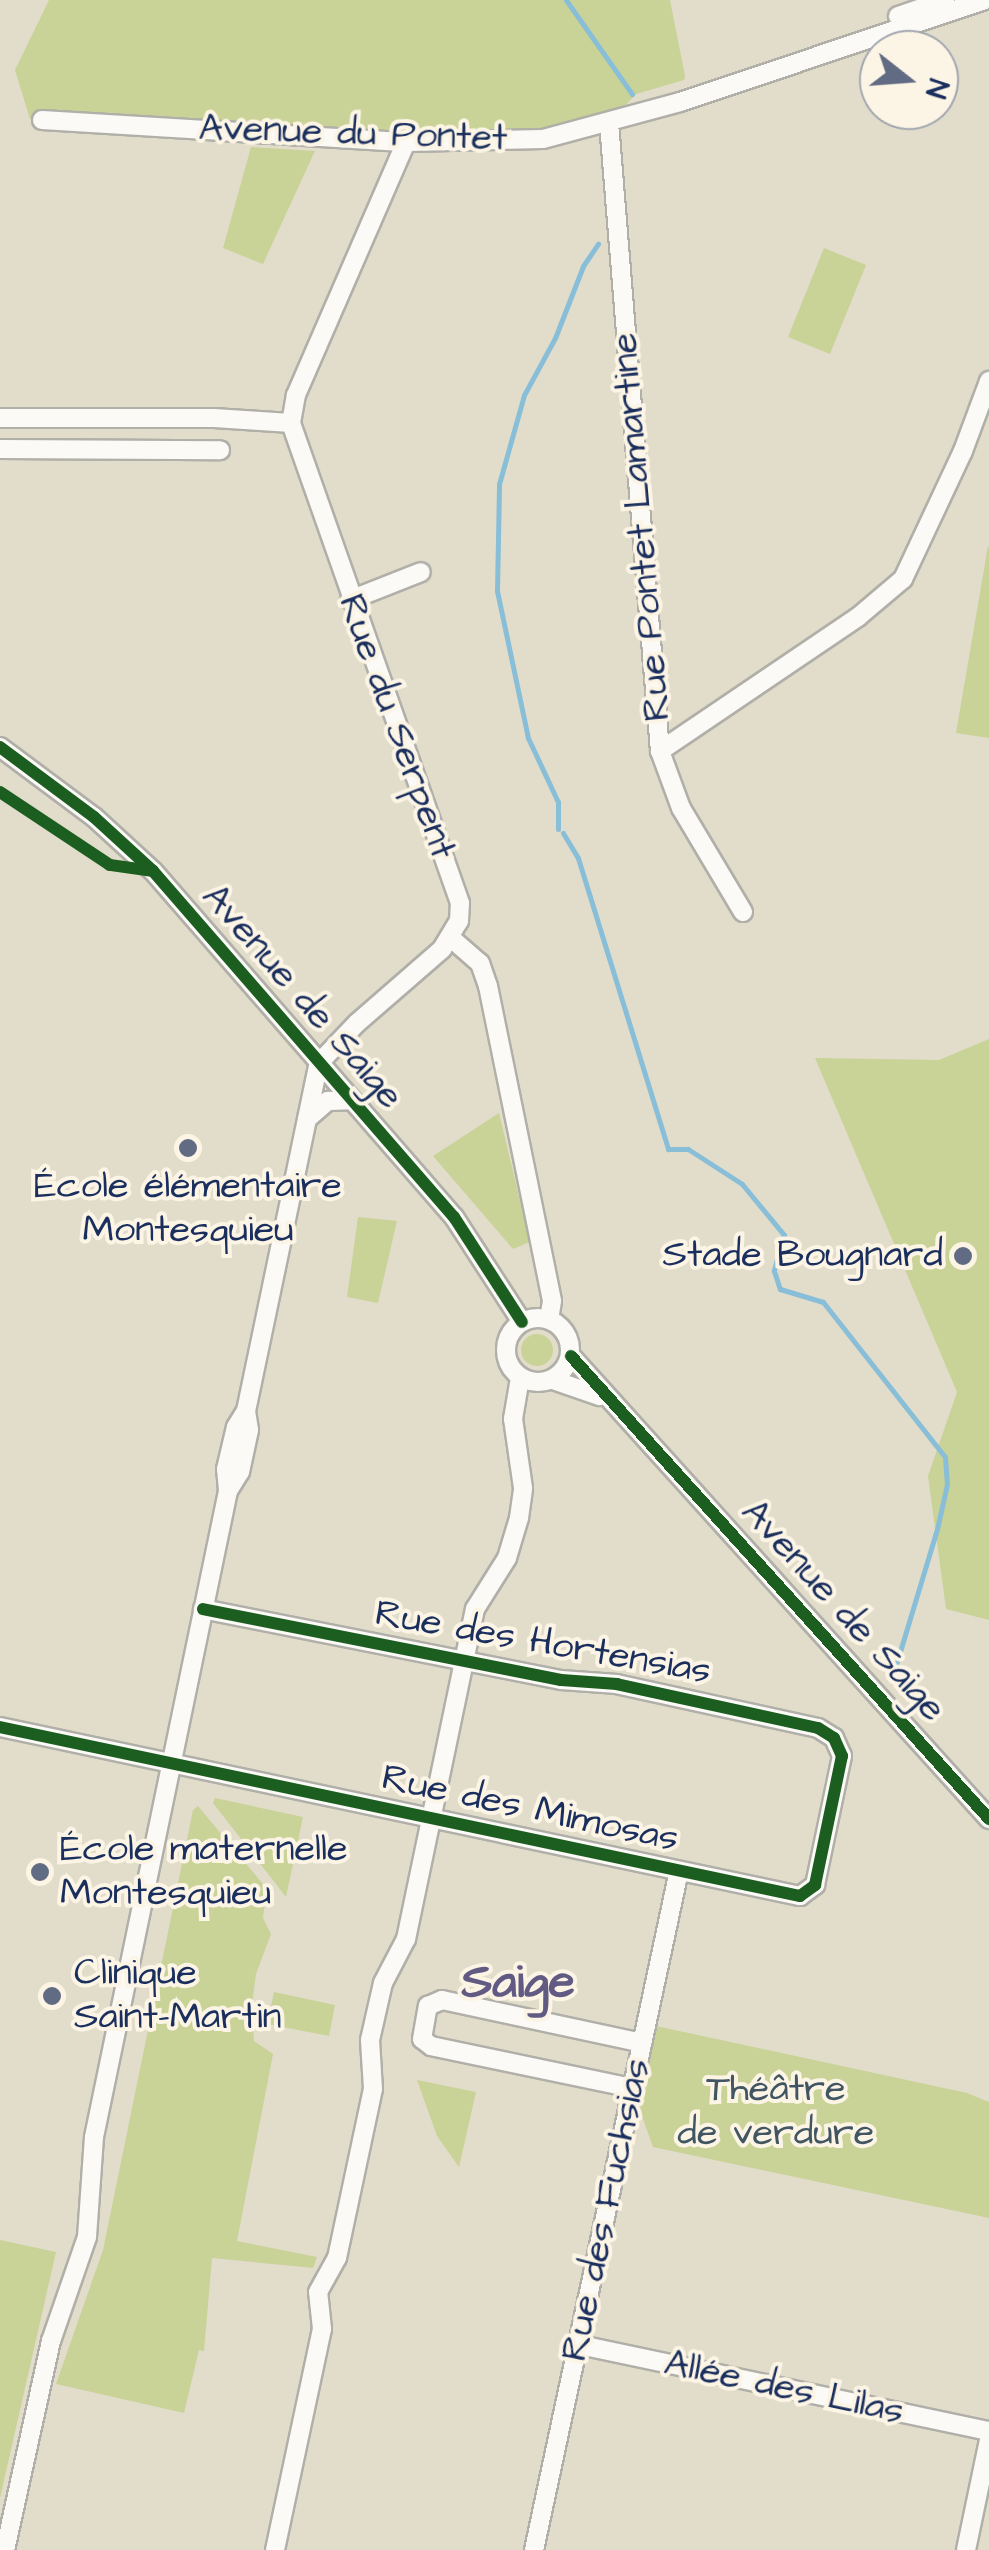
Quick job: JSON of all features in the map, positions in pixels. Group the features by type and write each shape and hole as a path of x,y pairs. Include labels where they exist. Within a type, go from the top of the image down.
{"street":[{"name":"Avenue du Pontet","path":"42,120 406,142 543,139 609,122 659,104 678,92 944,0"},
{"name":"Avenue du Pontet","path":"659,104 680,102 984,0"},
{"name":"Rue Pontet Lamartine","path":"609,122 660,751 681,808 743,912"},
{"path":"0,418 214,418 290,423 296,394 406,142"},
{"path":"660,751 858,617 903,579 963,451 989,381"},
{"name":"Rue du Serpent","path":"290,423 460,902 459,921 452,939"},
{"path":"0,450 220,450"},
{"path":"350,600 421,572"},
{"name":"Avenue de Saige","path":"0,748 130,848 471,1239 522,1322"},
{"path":"5,2550 51,2342 88,2237 94,2137 228,1490 231,1448 236,1427 246,1412 319,1063 452,939 480,963 488,986 552,1301 549,1319 522,1322 510,1334 506,1351 510,1367 520,1378 512,1419 523,1488 519,1518 507,1558 475,1609 406,1939 383,1983 374,2021 370,2040 373,2089 337,2258 318,2292 322,2329 275,2550"},
{"path":"307,1120 322,1104 352,1100"},
{"name":"Avenue de Saige","path":"549,1319 568,1336 571,1356 604,1398 642,1430 989,1819"},
{"path":"553,1380 571,1356"},
{"name":"Avenue de Saige","path":"520,1378 539,1383 553,1380 604,1398"},
{"name":"Rue des Hortensias","path":"203,1609 561,1680 617,1684 818,1728 834,1738 842,1756 826,1829"},
{"name":"Rue des Mimosas","path":"0,1727 800,1896 815,1885 826,1829"},
{"name":"Rue des Fuchsias","path":"534,2550 679,1871"},
{"path":"632,2088 431,2046 422,2039 428,2006 442,2000 642,2044"},
{"name":"Allée des Lilas","path":"580,2345 989,2431"},
{"path":"966,2550 989,2440"}],"green space":[{"path":"49,0 670,0 685,76 684,80 636,94 609,123 543,139 30,119 15,70"},
{"path":"251,147 315,151 263,264 223,248"},
{"path":"824,248 866,265 830,354 788,337"},
{"path":"989,547 989,738 956,733"},
{"path":"989,1039 989,1620 946,1609 928,1476 957,1392 815,1058 939,1060"},
{"path":"499,1113 530,1242 513,1249 433,1156"},
{"path":"358,1217 397,1221 378,1303 347,1297"},
{"path":"537,1334 548,1339 553,1350 548,1361 537,1366 526,1361 521,1350 526,1339"},
{"path":"215,1798 303,1817 286,1897 213,1803"},
{"path":"198,1806 267,1889 263,1918 271,1934 256,1974 252,2004 254,2041 273,2054 237,2241 317,2257 313,2268 212,2258 204,2351 199,2350 184,2413 56,2384 103,2250 193,1810"},
{"path":"274,1992 335,2005 329,2036 267,2024"},
{"name":"Théâtre de verdure","path":"656,2026 967,2093 989,2102 989,2218 653,2147 637,2102"},
{"path":"417,2080 476,2092 459,2167 437,2136"},
{"path":"0,2240 56,2252 0,2498"}],"waterway":[{"path":"566,0 632,94"},
{"path":"558,829 558,802 528,738 497,591 499,484 524,395 555,338 583,266 598,244"},
{"path":"563,833 578,858 668,1149 688,1149 742,1184 784,1235 774,1271 780,1289 823,1302 945,1457 947,1484 937,1529 892,1678"}],"cycle path":[{"path":"0,747 94,817 153,871 454,1217 522,1322"},
{"path":"0,792 110,865 153,871"},
{"path":"571,1356 989,1819"},
{"path":"0,1727 800,1896 815,1885 842,1756 834,1738 818,1728 617,1684 561,1680 203,1609"}],"place":[{"name":"École élémentaire Montesquieu","path":"188,1148"},
{"name":"Stade Bougnard","path":"963,1256"},
{"name":"École maternelle Montesquieu","path":"40,1872"},
{"name":"Clinique Saint-Martin","path":"52,1996"}],"district":[{"name":"Saige","path":"518,1984"}]}
